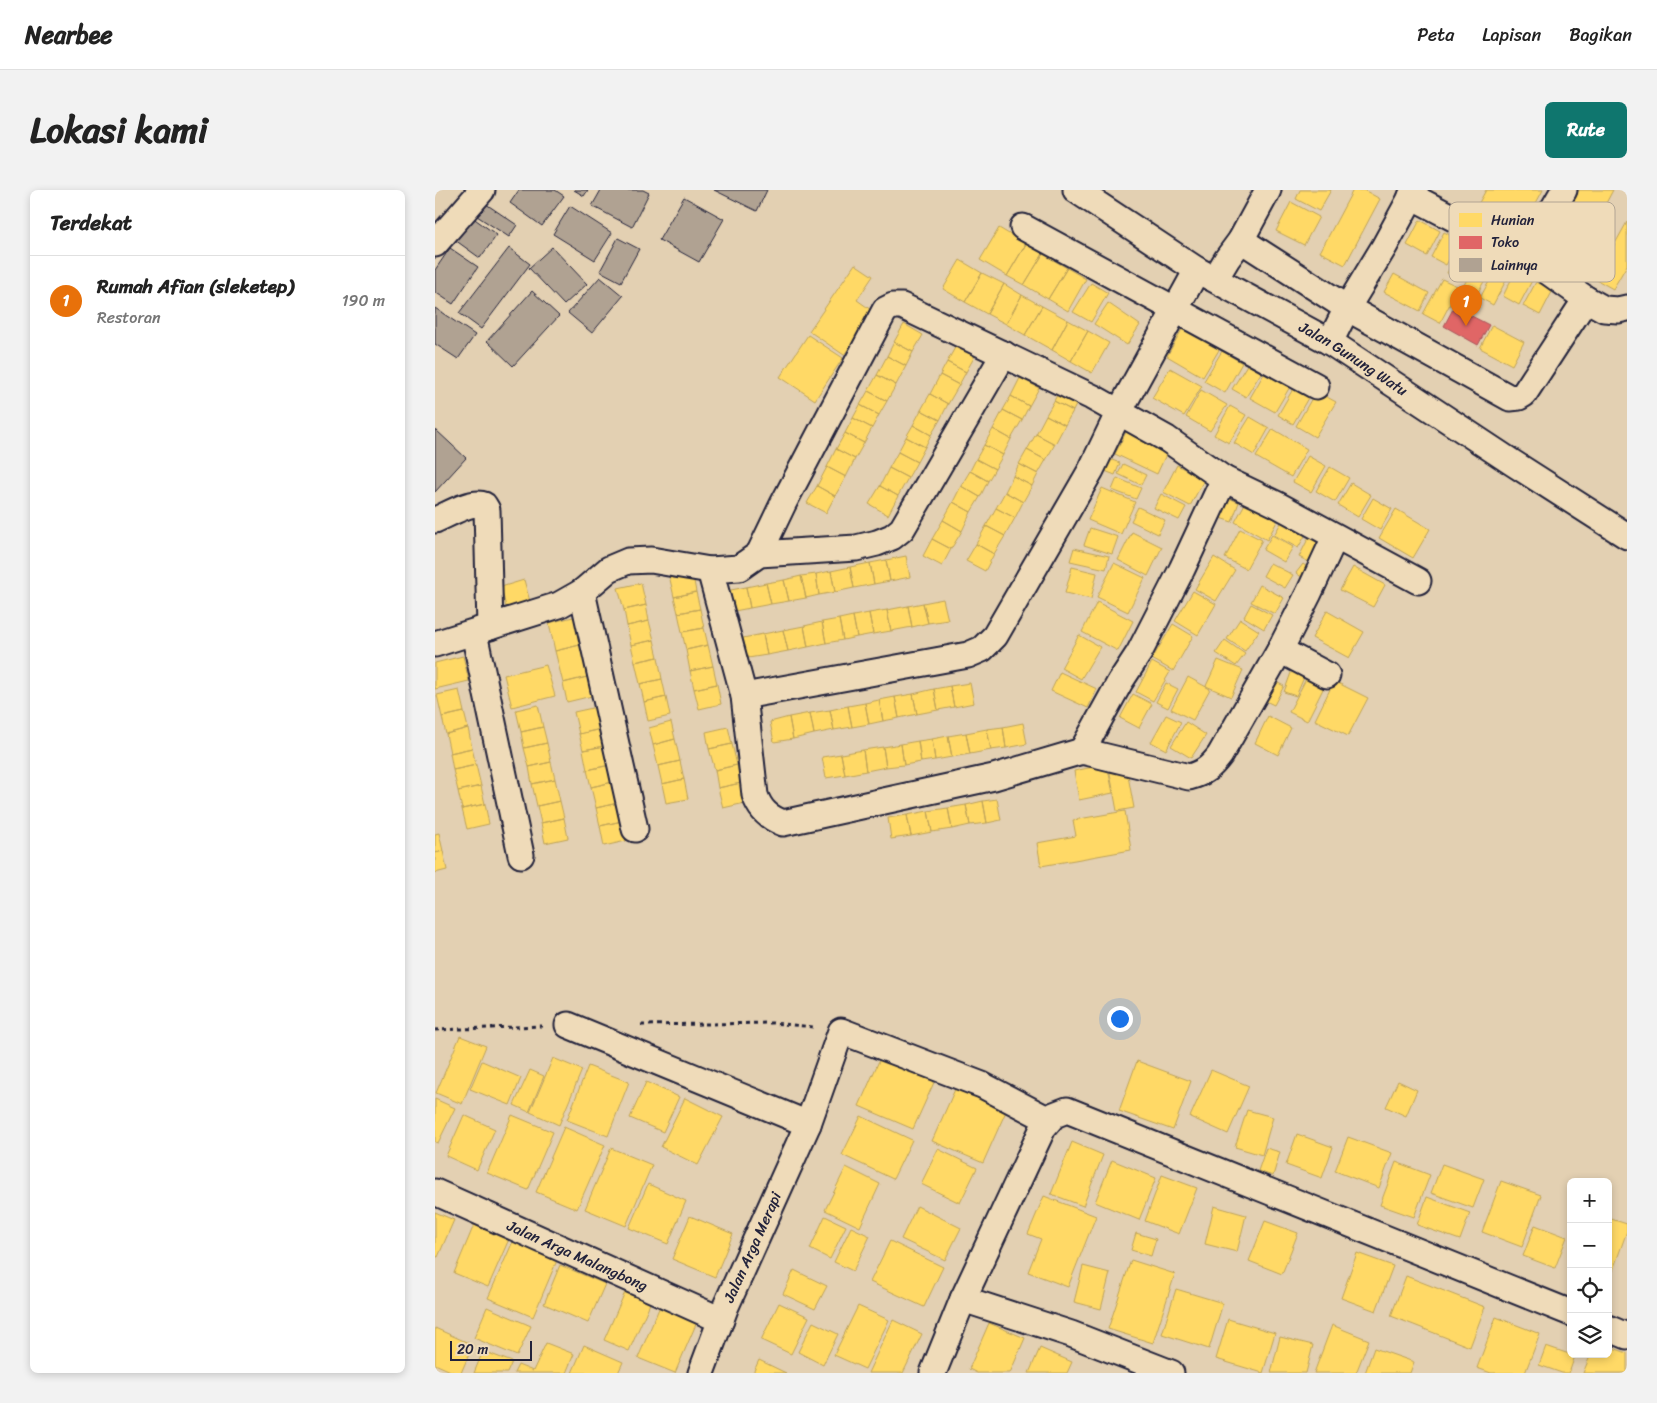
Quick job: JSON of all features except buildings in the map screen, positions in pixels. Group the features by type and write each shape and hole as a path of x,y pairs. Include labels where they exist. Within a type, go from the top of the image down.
{"street":[{"path":"435,244 482,190"},
{"path":"744,696 968,655 983,649 995,636 1087,478 1119,412 1175,310 1206,275 1227,259 1241,240 1268,190"},
{"path":"1557,202 1564,190"},
{"name":"Jalan Gunung Watu","path":"1077,191 1206,275 1329,342 1627,536"},
{"path":"1329,342 1413,193 1449,213"},
{"path":"1023,227 1316,386"},
{"path":"1241,240 1347,308 1510,398 1523,394 1585,299"},
{"path":"1562,282 1585,299 1604,309 1618,310 1627,308"},
{"path":"435,644 559,605 582,592 609,569 628,561 651,560 710,570 739,568 759,554 783,504 885,310 893,306 902,306 1092,397 1167,439 1224,479 1276,504 1418,581"},
{"path":"759,554 856,548 892,538 902,529 1004,354"},
{"path":"1082,751 1120,682 1139,653 1183,569 1224,479"},
{"path":"435,520 473,504 480,503 487,510 482,630 521,855"},
{"path":"710,570 744,696 755,796 758,805 772,819 783,824 993,777 1082,751 1189,777 1200,774 1211,768 1220,755 1280,650 1309,594 1335,536"},
{"path":"582,592 635,828"},
{"path":"1280,650 1327,675"},
{"path":"568,1026 808,1124"},
{"name":"Jalan Arga Merapi","path":"701,1373 721,1320 808,1124 841,1030 982,1085 1049,1120"},
{"path":"933,1373 963,1299 1043,1128 1049,1120 1060,1112 1067,1110 1567,1311"},
{"name":"Jalan Arga Malangbong","path":"435,1192 721,1320"},
{"path":"963,1299 1071,1334 1171,1373"},
{"path":"1612,1330 1627,1336"}],"place":[{"name":"Rumah Afian (sleketep)","path":"1466,326"}]}
